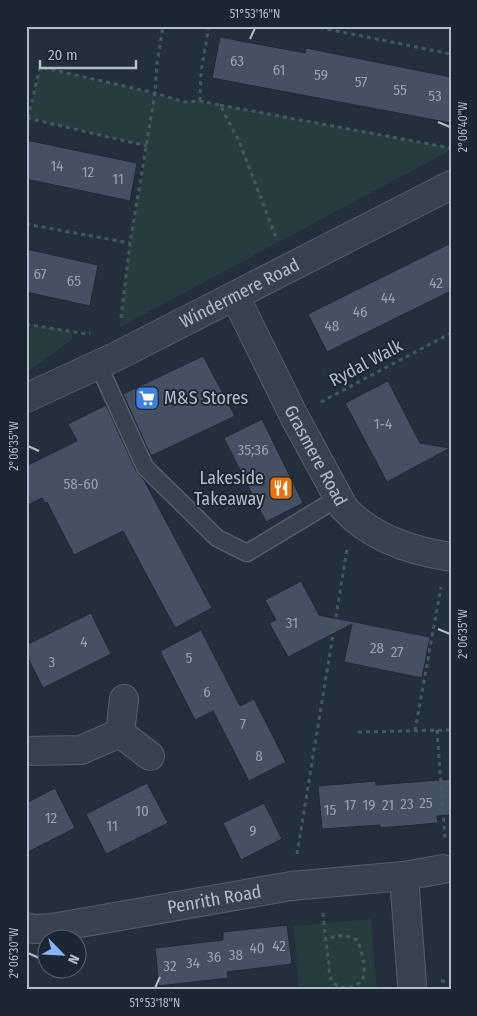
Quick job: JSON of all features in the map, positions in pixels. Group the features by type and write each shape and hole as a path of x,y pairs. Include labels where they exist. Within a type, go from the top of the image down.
{"street":[{"name":"Windermere Road","path":"26,398 107,360 451,186"},
{"name":"Grasmere Road","path":"235,296 294,416 345,507 369,530 384,538 421,551 448,557"},
{"path":"120,733 124,699"},
{"path":"26,751 81,750 120,733"},
{"path":"120,733 150,756"},
{"name":"Penrith Road","path":"26,927 34,929 52,928 292,886 404,876 443,869"},
{"path":"404,876 412,984"}],"lane":[{"path":"107,360 145,467 217,538 246,553 345,507"}],"path":[{"path":"107,360 147,146 163,26"},
{"path":"200,102 201,72 209,26"},
{"path":"312,26 451,54"},
{"path":"147,146 27,118 40,68 155,93 184,102 220,105 451,148"},
{"path":"220,105 239,141 278,243 290,268"},
{"path":"26,224 130,243"},
{"path":"26,324 86,334 94,332"},
{"name":"Rydal Walk","path":"294,416 451,334"},
{"path":"292,886 345,507"},
{"path":"415,730 448,557"},
{"path":"438,730 445,842"},
{"path":"358,732 451,730"},
{"path":"324,921 330,979 337,986 348,988 358,984 364,975 361,948 357,940 345,936 326,938"}],"green space":[{"path":"40,67 155,93 184,102 200,101 451,148 451,150 120,327 130,243 147,146 28,118"},
{"path":"26,324 70,331 73,339 26,373"},
{"path":"371,919 377,990 299,990 294,926"}],"building":[{"path":"220,37 305,53 306,48 451,77 451,123 212,78"},
{"path":"26,140 137,163 130,201 26,179"},
{"path":"451,243 451,291 327,352 308,314"},
{"path":"26,249 98,265 90,306 26,292"},
{"path":"203,356 235,416 151,456 123,394"},
{"path":"388,381 420,443 450,448 387,482 345,403"},
{"path":"106,405 136,471 144,480 212,608 175,628 123,531 74,555 47,502 45,503 42,498 26,506 26,466 77,441 68,424"},
{"path":"262,419 303,503 266,522 224,438"},
{"path":"301,581 319,615 430,637 422,678 344,662 352,624 288,657 269,623 276,620 265,600"},
{"path":"91,613 111,654 43,688 26,654 26,645"},
{"path":"201,630 240,706 254,699 286,762 249,781 213,711 195,720 160,651"},
{"path":"451,779 451,815 437,816 438,823 380,828 380,825 322,829 318,786 376,781 376,785"},
{"path":"147,783 168,823 106,854 86,814"},
{"path":"55,788 75,828 26,853 26,803"},
{"path":"264,803 282,839 241,860 223,823"},
{"path":"287,925 292,964 227,972 228,978 159,986 155,948 223,940 223,932"}],"place":[{"name":"M&S Stores","path":"147,398"},
{"name":"Lakeside Takeaway","path":"281,488"}]}
